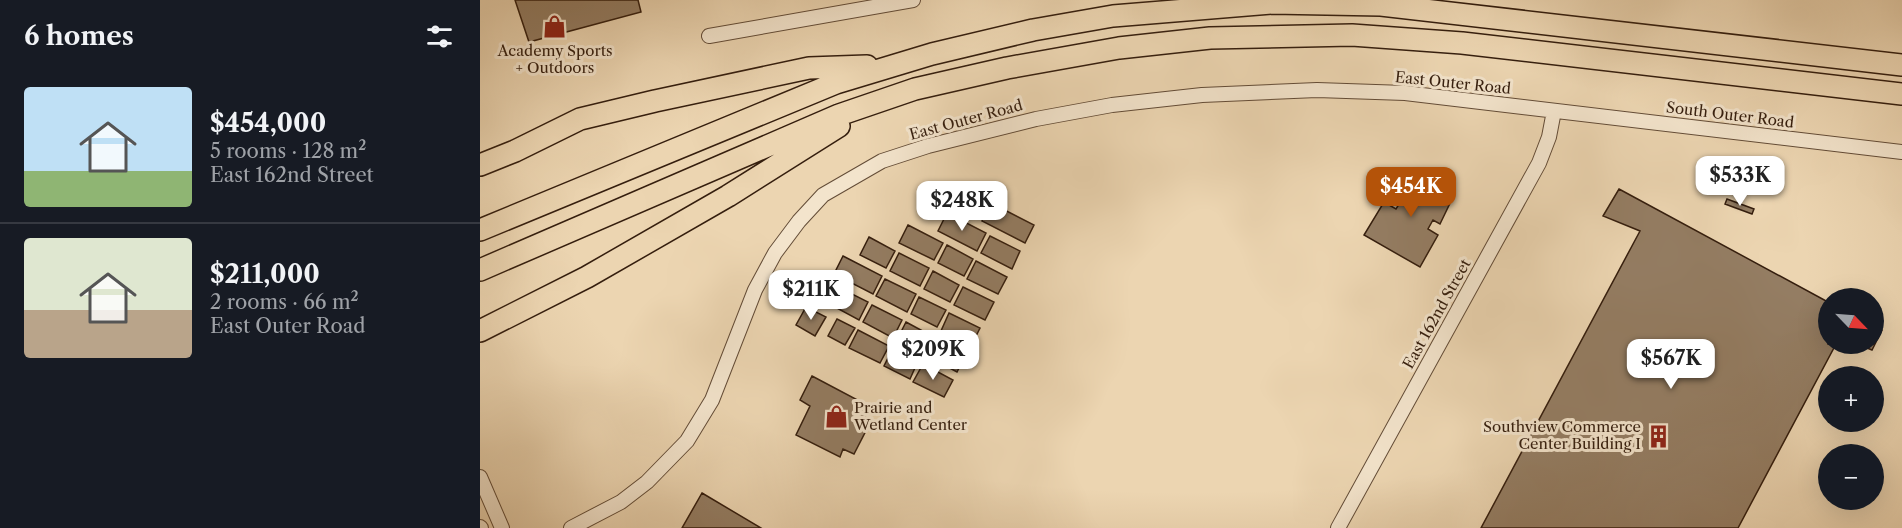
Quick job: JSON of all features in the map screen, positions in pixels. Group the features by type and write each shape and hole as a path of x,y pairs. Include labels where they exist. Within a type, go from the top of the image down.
{"highway":[{"path":"480,230 836,84 932,54 1033,30 1113,16 1272,3 1381,5 1902,65"},
{"path":"480,270 839,115 915,89 1007,68 1119,48 1210,38 1352,35 1462,43 1902,94"},
{"path":"480,165 515,151 580,118 809,68 898,64"},
{"path":"480,331 587,277 728,196 878,102"}],"street":[{"path":"709,36 913,0"},
{"name":"East Outer Road","path":"571,528 621,502 647,482 687,441 712,400 754,290 775,253 799,221 823,195 882,161 928,146 1036,119 1112,105 1202,95 1317,90 1371,91 1554,111"},
{"name":"South Outer Road","path":"1554,111 1902,152"},
{"name":"East 162nd Street","path":"1338,528 1539,163 1549,137 1554,111"},
{"path":"480,477 502,528"}],"building":[{"name":"Academy Sports + Outdoors","path":"515,0 638,0 641,12 529,42"},
{"path":"1404,171 1424,182 1430,172 1442,179 1436,190 1452,199 1440,224 1433,220 1428,229 1438,235 1420,267 1364,235 1384,202 1396,209 1401,201 1395,197 1400,187 1396,185"},
{"name":"Southview Commerce Center Building I","path":"1619,189 1818,297 1818,354 1831,354 1824,366 1818,366 1818,378 1738,528 1481,528 1640,231 1603,216"},
{"path":"1727,199 1754,209 1752,214 1725,204"},
{"path":"991,203 1034,225 1025,243 982,221"},
{"path":"947,213 986,233 977,251 938,231"},
{"path":"908,225 943,243 934,260 899,243"},
{"path":"990,236 1020,251 1012,269 981,253"},
{"path":"869,237 895,251 886,268 860,255"},
{"path":"947,245 973,259 964,276 938,263"},
{"path":"899,253 929,268 920,286 890,271"},
{"path":"843,256 882,276 873,294 834,274"},
{"path":"976,261 1007,277 998,294 967,279"},
{"path":"933,271 959,285 950,302 924,289"},
{"path":"816,275 838,286 829,304 807,293"},
{"path":"885,279 916,294 907,312 876,296"},
{"path":"963,287 994,302 985,320 954,305"},
{"path":"842,289 868,302 859,320 833,306"},
{"path":"919,297 946,310 937,327 911,314"},
{"path":"872,305 902,320 893,338 863,322"},
{"path":"806,307 826,317 815,336 796,325"},
{"path":"949,313 980,328 971,346 941,331"},
{"path":"837,319 855,328 845,345 828,336"},
{"path":"906,322 932,336 923,353 897,340"},
{"path":"858,330 889,346 880,363 849,348"},
{"path":"936,338 966,354 957,372 927,356"},
{"path":"893,348 918,361 910,379 884,366"},
{"path":"923,364 953,380 944,397 913,382"},
{"name":"Prairie and Wetland Center","path":"812,376 867,405 862,414 872,419 854,454 843,449 840,457 796,435 810,406 800,400"},
{"path":"702,493 761,528 682,528"}],"place":[{"name":"Academy Sports + Outdoors","path":"555,27"},
{"name":"Prairie and Wetland Center","path":"836,417"},
{"name":"Southview Commerce Center Building I","path":"1659,436"}]}
